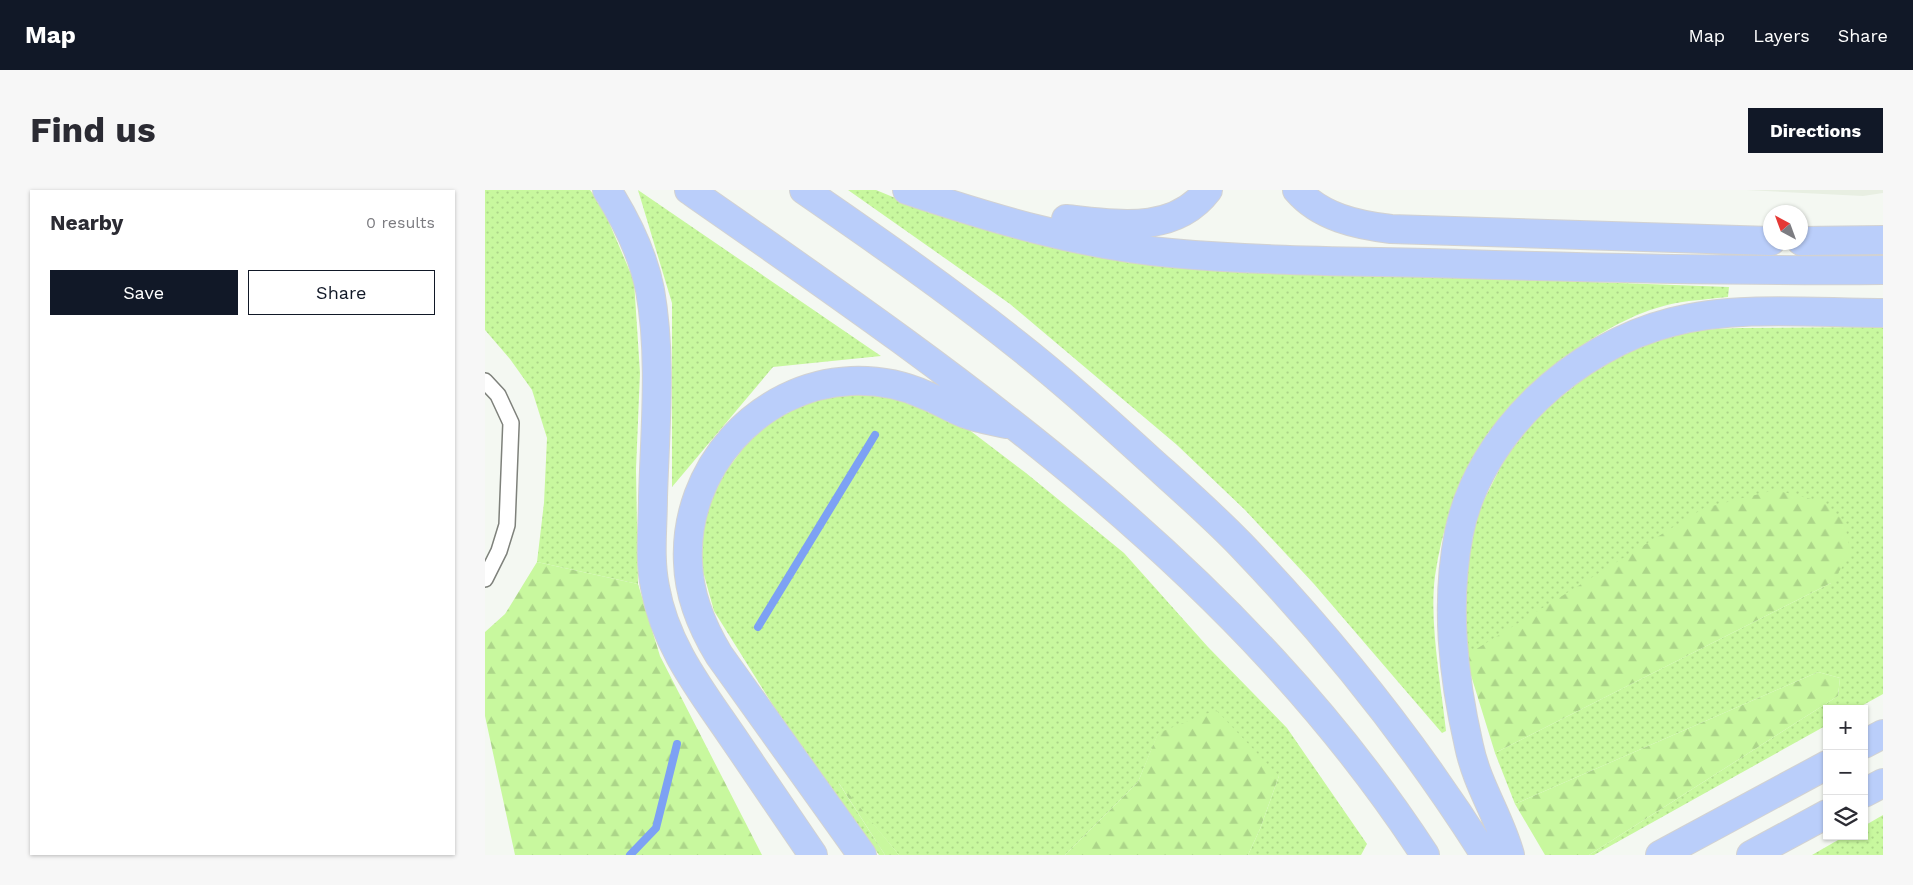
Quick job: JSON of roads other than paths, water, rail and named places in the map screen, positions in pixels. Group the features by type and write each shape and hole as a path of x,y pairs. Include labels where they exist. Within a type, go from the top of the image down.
{"highway":[{"path":"607,190 638,250 650,289 655,347 654,586 666,629 683,664 813,855"},
{"path":"689,190 885,327 1015,426 1151,540 1279,665 1357,758 1425,855"},
{"path":"804,190 907,262 1015,343 1096,411 1221,526 1316,628 1385,712 1459,813 1501,853"},
{"path":"907,190 957,207 1034,229 1100,242 1187,254 1241,258 1723,271 1883,270"},
{"path":"957,207 1116,224 1149,224 1174,218 1199,202 1209,190"},
{"path":"1297,190 1328,214 1360,226 1391,229 1763,241"},
{"path":"1808,241 1883,240"},
{"path":"1501,853 1469,748 1455,668 1451,606 1453,573 1459,531 1484,469 1503,440 1521,415 1563,374 1616,341 1643,330 1674,321 1712,315 1883,313"},
{"path":"862,855 719,655 703,628 693,596 687,563 689,531 696,498 712,465 734,436 762,410 790,395 821,385 852,381 886,383 924,394 966,414 1015,426"},
{"path":"1868,742 1883,734"},
{"path":"1659,855 1823,767"},
{"path":"1868,791 1883,782"},
{"path":"1751,855 1823,816"}],"lane":[{"path":"485,381 498,395 511,423 507,525 499,551 485,579"}],"waterway":[{"path":"758,627 875,435"},
{"path":"630,855 656,828 677,744"}]}
